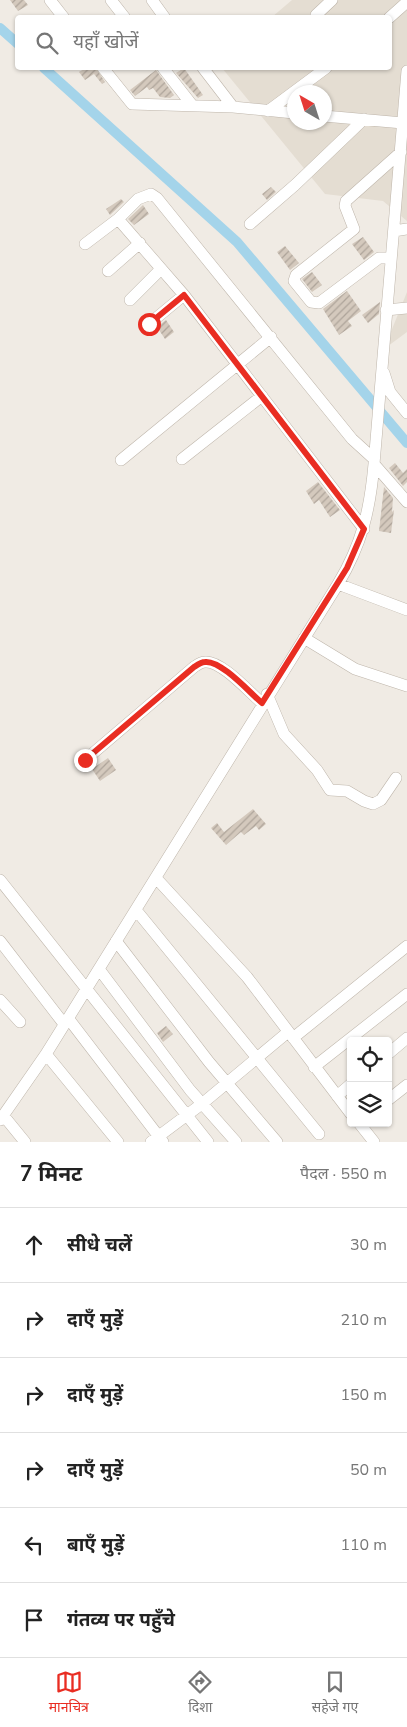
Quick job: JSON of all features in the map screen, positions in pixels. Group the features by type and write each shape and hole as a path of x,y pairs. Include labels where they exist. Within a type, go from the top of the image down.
{"street":[{"path":"52,0 62,15"},
{"path":"111,0 123,15"},
{"path":"152,0 163,15"},
{"path":"316,15 332,0"},
{"path":"392,15 407,2"},
{"path":"105,70 132,104 192,105 287,113"},
{"path":"165,70 192,105"},
{"path":"204,70 233,108"},
{"path":"268,111 323,70"},
{"path":"25,1142 2,1118 46,1054 338,584 353,556 364,529 368,513 378,423 390,258 405,118 407,71"},
{"path":"332,117 364,120 405,118"},
{"path":"250,224 295,185 364,120"},
{"path":"390,258 379,258 319,303 311,302 294,281 296,274 354,229 354,224 345,206 346,201 401,152"},
{"path":"85,244 118,219 138,199 151,194 157,198 352,439 407,502"},
{"path":"118,219 184,295 364,529"},
{"path":"394,230 407,229"},
{"path":"108,271 140,243"},
{"path":"130,300 161,269"},
{"path":"149,324 184,295"},
{"path":"386,310 407,308"},
{"path":"121,460 239,366 271,337"},
{"path":"382,364 390,392 407,413"},
{"path":"182,459 262,396"},
{"path":"338,584 407,610"},
{"path":"304,638 355,669 407,686"},
{"path":"85,760 194,667 204,662 213,662 265,699 284,734 317,770 330,790 347,791 373,804 381,800 396,778"},
{"path":"156,878 247,977 347,1109"},
{"path":"0,880 87,987 208,1142"},
{"path":"136,910 319,1134"},
{"path":"0,941 66,1021 157,1140 256,1058 290,1035 407,946"},
{"path":"116,941 227,1083 277,1142"},
{"path":"99,969 190,1090 236,1142"},
{"path":"314,1067 407,994"},
{"path":"0,1000 20,1022"},
{"path":"392,1051 407,1038"},
{"path":"46,1054 118,1142"},
{"path":"392,1097 407,1085"},
{"path":"337,1096 347,1087"},
{"path":"362,1127 374,1142"}],"shaded area":[{"path":"292,0 407,0 407,221 383,201 325,194 224,70 392,70 392,15 274,15"},
{"path":"407,292 407,332 384,349"}],"building":[{"path":"10,0 24,0 28,5 18,11"},
{"path":"82,70 97,70 105,82 102,84 94,74 85,80 79,72"},
{"path":"156,70 174,95 170,98 160,97 153,88 149,90 147,87 135,96 130,90"},
{"path":"185,70 203,95 198,98 176,73"},
{"path":"271,187 276,192 267,200 262,194"},
{"path":"121,199 124,202 110,215 106,209"},
{"path":"143,205 149,214 134,225 128,219"},
{"path":"363,237 374,252 364,260 352,244"},
{"path":"285,246 299,263 290,270 277,252"},
{"path":"312,272 322,285 312,292 302,279"},
{"path":"347,291 361,311 348,321 352,326 339,335 323,309"},
{"path":"380,302 379,314 368,323 362,315"},
{"path":"166,320 174,332 165,339 157,327"},
{"path":"395,463 403,473 407,469 407,482 403,486 389,468"},
{"path":"318,482 340,510 330,517 319,500 314,504 306,491"},
{"path":"384,487 393,498 392,512 394,510 391,533 379,531"},
{"path":"108,758 116,770 100,781 92,769"},
{"path":"253,809 266,824 259,830 256,826 244,835 241,832 226,845 211,828 217,823 224,832"},
{"path":"166,1026 173,1034 163,1042 157,1033"}],"waterway":[{"path":"0,28 15,41"},
{"path":"46,70 237,242 407,443"}],"route":[{"path":"85,760 194,667 204,662 213,662 223,668 262,703 347,568 364,529 184,295 149,324"}]}
